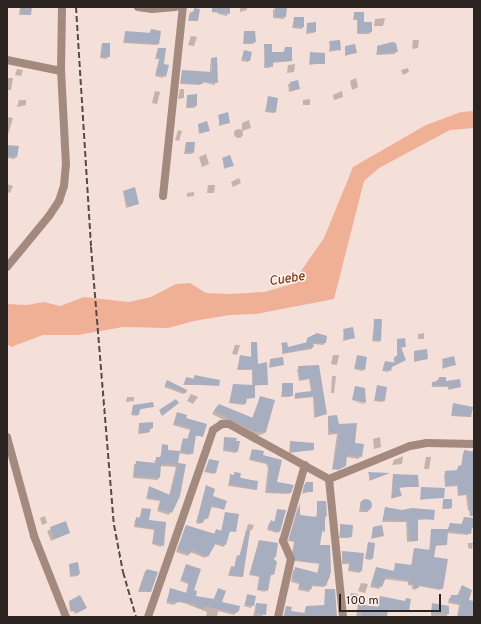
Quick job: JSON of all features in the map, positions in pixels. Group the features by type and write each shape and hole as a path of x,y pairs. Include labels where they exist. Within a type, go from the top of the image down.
{"street":[{"path":"7,267 49,216 59,201 64,186 66,165 61,71 62,7"},
{"path":"138,7 159,9 176,7"},
{"path":"163,196 176,99 183,7"},
{"path":"7,60 61,71"},
{"path":"148,617 213,430 217,425 229,424 329,479"},
{"path":"7,437 34,536 66,617"},
{"path":"329,479 410,446 427,443 474,444"},
{"path":"278,617 291,559 283,541 305,465"},
{"path":"329,479 343,617"}],"shaded area":[{"path":"474,111 474,128 450,130 379,168 364,181 334,299 256,314 230,315 194,321 168,328 123,327 78,335 43,335 11,347 7,344 7,304 27,305 44,302 60,306 84,297 129,302 151,297 176,284 190,283 206,293 231,294 264,292 292,284 324,238 353,167 426,125 461,112"}],"building":[{"path":"21,7 32,7 31,15 20,14"},
{"path":"212,7 230,7 230,14 212,12"},
{"path":"275,7 287,7 286,17 275,17"},
{"path":"194,8 200,9 198,21 189,20 190,12 194,13"},
{"path":"354,12 364,12 364,22 372,22 372,32 358,33 358,19 354,19"},
{"path":"294,17 304,17 304,27 294,27"},
{"path":"316,22 316,32 307,32 307,23"},
{"path":"151,29 161,31 159,44 124,42 125,31 150,33"},
{"path":"244,31 255,31 256,42 244,43"},
{"path":"340,40 341,50 331,51 329,41"},
{"path":"392,42 396,43 398,52 377,54 377,46"},
{"path":"102,43 110,43 110,57 101,57"},
{"path":"264,44 272,44 272,52 285,52 285,47 292,47 292,61 273,62 273,67 265,66"},
{"path":"355,44 357,53 346,55 345,46"},
{"path":"158,48 166,48 164,64 169,65 166,77 156,74 160,58 156,57"},
{"path":"244,50 252,52 250,61 242,59"},
{"path":"310,52 325,53 325,64 310,64"},
{"path":"217,57 218,83 203,81 203,84 181,83 182,70 212,72 211,58"},
{"path":"298,80 300,89 291,91 290,82"},
{"path":"197,94 197,106 187,107 187,95"},
{"path":"268,96 278,98 276,112 266,111"},
{"path":"228,112 230,123 220,125 218,115"},
{"path":"207,121 210,131 200,133 198,124"},
{"path":"186,142 195,142 194,153 185,152"},
{"path":"7,145 19,146 17,157 7,156"},
{"path":"230,155 234,166 225,168 222,158"},
{"path":"135,187 139,204 128,207 123,191"},
{"path":"374,319 382,319 381,341 373,339"},
{"path":"353,327 355,338 345,340 343,329"},
{"path":"317,333 327,336 326,343 313,343 314,347 284,353 281,343 287,342 288,347 308,342 307,338"},
{"path":"405,338 406,347 401,347 406,360 392,367 391,371 383,369 385,361 397,363 394,357 398,355 397,339"},
{"path":"251,342 257,342 258,364 267,362 268,385 255,385 255,398 247,398 246,404 230,402 233,384 253,385 253,369 238,369 240,355 252,357"},
{"path":"427,349 428,359 415,361 414,351"},
{"path":"357,355 367,357 365,370 355,368"},
{"path":"454,356 456,365 444,367 442,359"},
{"path":"283,357 284,365 270,367 270,359"},
{"path":"319,365 327,414 316,417 314,396 296,398 295,393 312,391 310,378 300,380 298,366"},
{"path":"194,375 220,380 219,386 184,384 186,377 194,379"},
{"path":"439,377 446,377 446,381 460,379 461,387 450,389 449,386 432,385 432,382 439,381"},
{"path":"167,380 187,390 186,393 165,385"},
{"path":"282,383 293,383 293,396 282,396"},
{"path":"377,385 387,387 385,401 375,400"},
{"path":"355,386 365,388 366,403 352,400"},
{"path":"260,396 275,400 266,432 255,432 214,411 219,404 253,418"},
{"path":"176,399 179,403 162,416 159,410"},
{"path":"153,402 154,407 140,409 139,415 132,414 133,405"},
{"path":"453,403 473,407 471,417 452,415"},
{"path":"177,412 187,415 186,418 207,424 203,437 196,435 193,454 181,452 183,438 188,439 191,428 174,424"},
{"path":"337,415 339,424 357,423 355,443 364,444 362,457 347,455 346,466 338,470 333,469 339,433 329,433 328,425 328,416"},
{"path":"153,422 153,428 149,429 150,432 140,433 139,423"},
{"path":"224,437 237,438 236,441 240,441 238,452 224,449"},
{"path":"290,441 314,443 314,450 291,452"},
{"path":"162,444 168,445 168,450 180,451 178,463 186,464 180,496 172,513 158,509 161,500 147,497 149,486 170,495 178,465 161,464 160,478 134,476 136,461 156,463 156,457 161,457"},
{"path":"252,449 264,451 263,455 282,460 277,482 294,485 291,493 267,492 268,463 250,459"},
{"path":"464,450 474,452 474,516 470,516 468,494 459,495 458,485 446,486 445,471 458,470 458,466 462,465"},
{"path":"209,459 219,461 216,473 205,471"},
{"path":"234,472 241,473 240,478 258,481 257,490 229,484 230,474 234,475"},
{"path":"368,472 390,473 371,480"},
{"path":"393,474 418,475 419,487 399,487 402,496 392,498"},
{"path":"306,482 313,482 313,492 303,492"},
{"path":"206,485 215,489 213,496 227,501 224,510 212,505 208,519 204,518 203,523 197,521"},
{"path":"421,487 445,488 444,498 421,499"},
{"path":"366,499 370,501 372,505 370,509 366,511 362,509 360,505 362,501"},
{"path":"443,499 452,499 452,508 443,508"},
{"path":"317,501 326,501 327,516 325,516 325,532 322,531 320,545 330,545 331,572 326,586 313,584 311,590 299,588 300,582 292,580 295,567 318,573 320,563 296,560 293,551 295,541 289,539 300,503 300,515 317,517"},
{"path":"385,507 402,510 412,508 435,510 434,520 418,518 418,541 409,541 408,521 383,520"},
{"path":"142,508 151,509 149,520 166,522 164,546 153,543 155,529 135,526 136,517 140,518"},
{"path":"277,509 286,510 280,532 268,528 271,520 275,522"},
{"path":"225,512 239,514 236,532 230,531 226,545 216,543 208,557 192,550 190,554 177,550 186,525 215,534 216,529 222,531"},
{"path":"464,517 474,518 474,528 472,528 471,534 448,531 447,545 436,545 434,557 448,559 443,589 419,585 419,588 414,588 414,584 409,584 409,580 386,577 382,587 371,585 376,567 394,571 395,563 412,565 414,548 431,550 431,529 448,529 450,523 462,524"},
{"path":"66,521 70,533 54,539 50,527"},
{"path":"340,524 353,525 352,537 340,537"},
{"path":"382,525 384,536 372,538 373,527"},
{"path":"246,530 250,531 243,577 230,575 231,566 235,567 237,555 240,556"},
{"path":"259,540 278,543 276,557 273,558 277,562 274,575 271,574 268,591 258,589 260,576 250,574"},
{"path":"368,542 375,543 373,559 366,558"},
{"path":"342,551 364,553 362,571 349,570 350,562 343,562"},
{"path":"78,562 80,574 71,576 69,564"},
{"path":"186,564 201,569 194,590 197,591 196,596 214,599 218,588 226,591 222,602 240,606 239,611 236,613 204,606 203,609 196,607 197,604 167,601 170,588 187,593 189,582 181,579"},
{"path":"147,569 158,572 151,592 139,590"},
{"path":"462,585 472,590 469,600 474,601 472,617 458,617 461,604 450,601 451,595 458,595"},
{"path":"325,589 335,589 337,617 284,617 286,606 292,607 291,611 305,613 306,606 325,605"},
{"path":"247,594 256,596 254,606 245,604"},
{"path":"80,595 87,608 77,613 75,610 72,611 69,601"},
{"path":"380,596 405,601 406,598 411,599 409,611 388,609 387,616 378,615 378,617 361,617 362,613 357,613 358,604 378,607"},
{"path":"256,603 267,604 266,615 255,613"},
{"path":"432,603 449,606 449,614 431,614"}],"railway":[{"path":"76,7 91,247 114,525 123,572 136,617"}],"water label":[{"name":"Cuebe","path":"287,280"}]}
